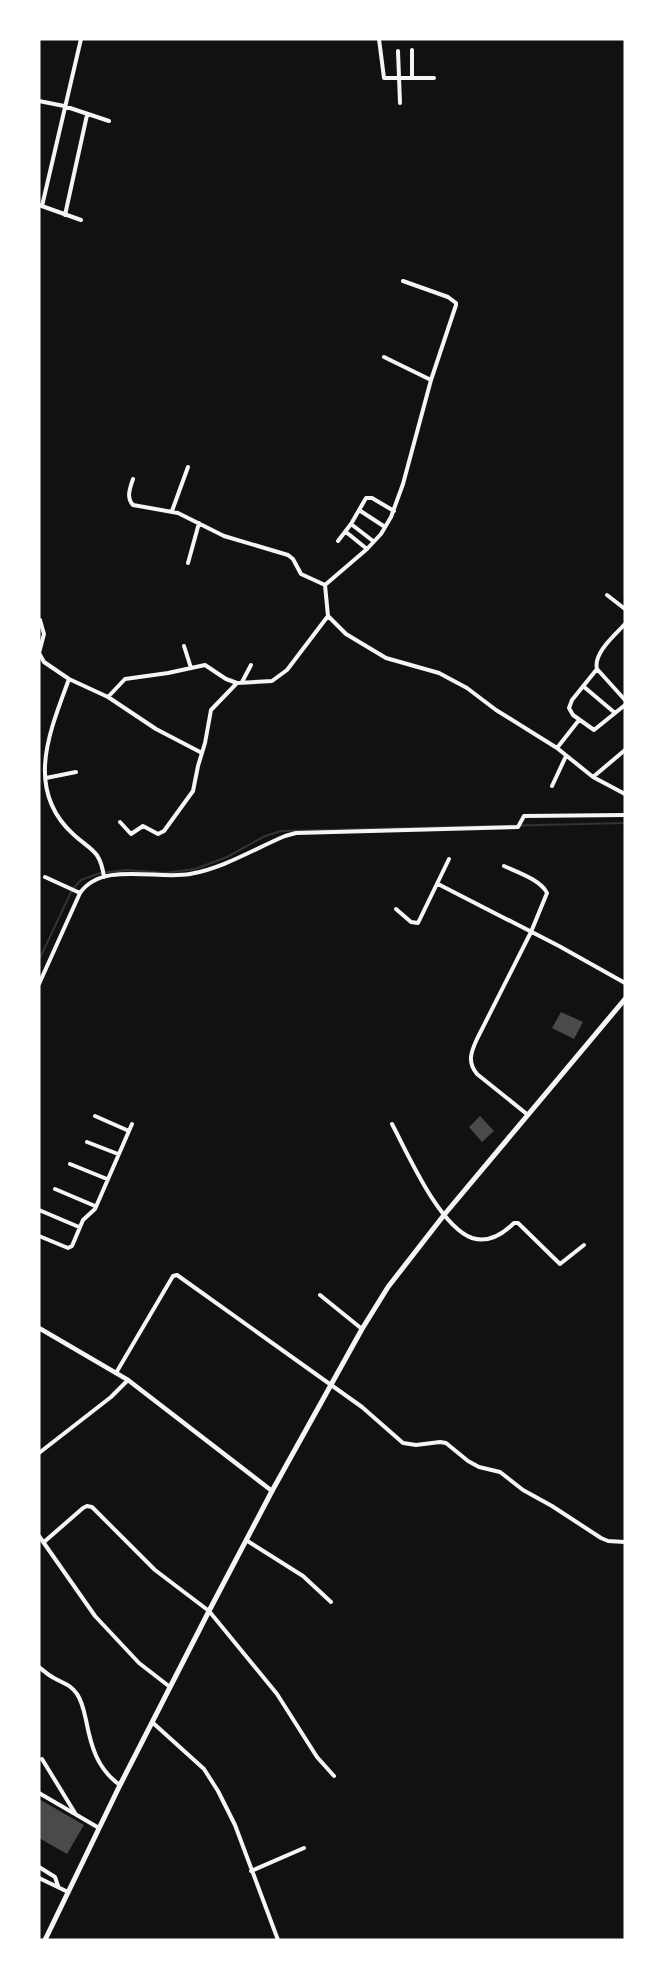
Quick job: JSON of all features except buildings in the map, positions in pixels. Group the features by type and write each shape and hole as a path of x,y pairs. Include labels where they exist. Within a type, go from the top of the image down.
{"main road":[{"path":"45,1940 120,1785 209,1611 330,1384 362,1329 388,1287 444,1215 625,999"}],"street":[{"path":"81,39 40,206 81,220"},
{"path":"379,39 383,77 434,78"},
{"path":"412,50 412,78"},
{"path":"398,51 400,103"},
{"path":"39,101 64,106 109,121"},
{"path":"65,215 87,115"},
{"path":"325,585 367,549 385,527 394,511 456,303 448,297 403,281"},
{"path":"384,357 432,380"},
{"path":"172,511 188,467"},
{"path":"133,479 129,494 131,504 185,515 224,537 291,556 301,574 325,585"},
{"path":"338,541 368,497 394,511"},
{"path":"358,510 385,527"},
{"path":"188,563 199,523"},
{"path":"351,524 374,541"},
{"path":"346,532 367,549"},
{"path":"325,585 328,616 346,634 386,658 431,670 452,680 557,748 593,777 625,794"},
{"path":"607,595 625,609"},
{"path":"108,697 125,679 207,666 221,676 239,683 268,682 282,675 328,616"},
{"path":"40,620 40,657 44,662 69,679 108,697 156,729 202,753"},
{"path":"625,624 600,654 596,664 597,669 625,700"},
{"path":"184,646 191,668"},
{"path":"120,822 131,834 142,826 158,834 164,831 193,791 211,710 239,683 251,665"},
{"path":"597,669 572,700 569,706 573,715 594,730 625,705"},
{"path":"69,679 46,746 44,766 49,799 52,809 71,832 99,856 103,874"},
{"path":"584,686 615,713"},
{"path":"557,748 579,720"},
{"path":"593,777 625,750"},
{"path":"552,786 566,756"},
{"path":"46,778 76,772"},
{"path":"39,984 80,893 89,883 103,874 180,875 202,872 296,833 472,829 521,825 522,819 526,816 625,815"},
{"path":"396,909 411,922 418,923 449,859"},
{"path":"504,866 534,881 547,891 531,932 477,1039 470,1060 477,1074 529,1116"},
{"path":"45,877 80,893"},
{"path":"438,884 625,984"},
{"path":"95,1116 129,1131"},
{"path":"39,1236 69,1248 73,1245 84,1218 93,1212 132,1124"},
{"path":"392,1124 444,1215 463,1233 480,1239 501,1234 514,1223 518,1223 560,1264 584,1245"},
{"path":"87,1142 118,1154"},
{"path":"70,1164 107,1179"},
{"path":"55,1189 95,1206"},
{"path":"39,1210 79,1227"},
{"path":"116,1373 176,1275 362,1407 403,1443 416,1445 446,1443 468,1461 479,1467 500,1472 522,1490 602,1538 608,1541 625,1542"},
{"path":"320,1295 362,1329"},
{"path":"39,1328 128,1380 272,1491"},
{"path":"40,1451 111,1397 128,1380"},
{"path":"44,1542 86,1506 91,1506 155,1570 209,1611 277,1694 305,1740 334,1776"},
{"path":"39,1536 95,1616 139,1662 170,1687"},
{"path":"246,1540 303,1576 331,1602"},
{"path":"39,1666 51,1677 66,1684 75,1692 83,1710 90,1745 101,1767 120,1785"},
{"path":"152,1722 204,1769 218,1791 234,1825 278,1940"},
{"path":"42,1759 76,1813"},
{"path":"39,1792 100,1828"},
{"path":"251,1871 304,1848"},
{"path":"39,1867 55,1877 58,1887"},
{"path":"39,1878 68,1892"}],"waterway":[{"path":"39,960 72,890 81,880 100,873 127,870 165,873 195,869 227,857 265,836 281,831 625,823"}]}
